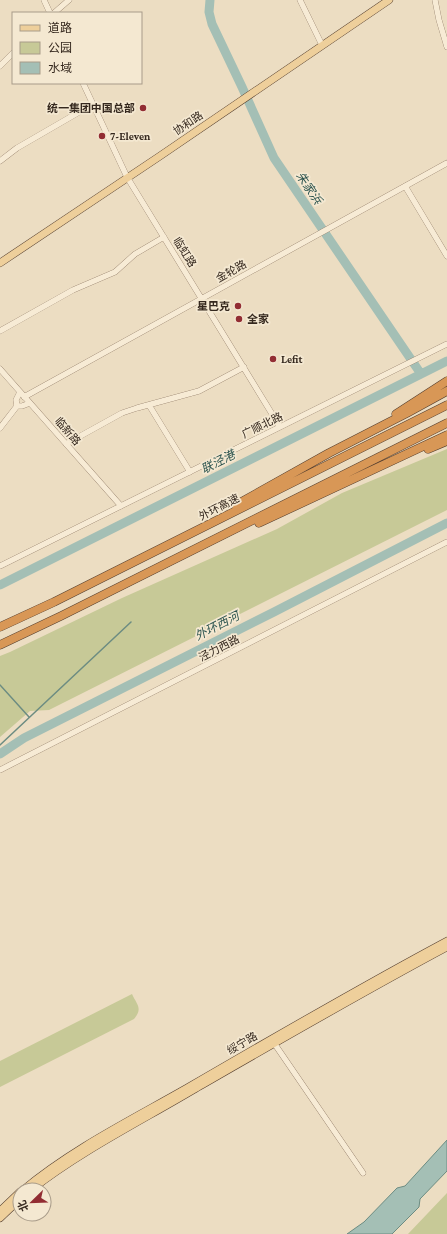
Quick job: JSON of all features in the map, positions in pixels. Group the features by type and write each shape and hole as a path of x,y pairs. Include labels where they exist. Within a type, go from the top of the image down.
{"highway":[{"path":"360,437 447,381"},
{"path":"154,552 277,482 447,391"},
{"name":"外环高速","path":"0,627 54,602 447,405"},
{"path":"0,644 61,616 447,423"},
{"path":"161,566 292,508 447,435"},
{"path":"378,468 447,441"}],"main road":[{"name":"协和路","path":"0,263 388,0"},
{"name":"绥宁路","path":"53,1170 95,1141 358,989 447,941"},
{"name":"绥宁路","path":"53,1170 367,990 447,947"},
{"path":"35,1182 53,1170"},
{"path":"40,1182 53,1170"},
{"path":"0,1211 12,1200"},
{"path":"0,1218 12,1207"}],"street":[{"path":"44,0 50,12"},
{"path":"55,12 69,0"},
{"path":"300,0 322,45"},
{"path":"435,0 447,47"},
{"path":"0,66 12,54"},
{"name":"临虹路","path":"83,84 127,177 280,427"},
{"path":"0,161 17,148 93,104"},
{"name":"金轮路","path":"24,397 447,163"},
{"path":"405,186 447,256"},
{"path":"0,331 77,288 115,272 135,254 164,237"},
{"name":"广顺北路","path":"0,566 447,344"},
{"path":"66,444 122,413 200,391 244,367"},
{"name":"临新路","path":"0,369 121,506"},
{"path":"0,428 17,406 16,400 20,392"},
{"path":"17,406 30,403"},
{"path":"149,405 190,472"},
{"name":"泾力西路","path":"0,770 447,542"},
{"path":"274,1043 363,1174"}],"green space":[{"path":"447,449 447,510 49,710 30,711 0,737 0,656 122,598 277,529 342,493"},
{"path":"132,994 139,1009 134,1019 0,1087 0,1061"},
{"path":"447,1193 447,1234 408,1234"}],"water":[{"path":"447,1140 447,1171 420,1199 419,1207 392,1234 347,1234 364,1222 397,1188 405,1186"}],"waterway":[{"name":"朱家浜","path":"210,0 209,12 212,24 274,158 421,374"},
{"name":"联泾港","path":"0,585 447,361"},
{"name":"外环西河","path":"0,754 24,738 447,523"},
{"path":"0,745 131,622"},
{"path":"0,685 29,717"}],"place":[{"name":"统一集团中国总部","path":"143,108"},
{"name":"7-Eleven","path":"102,136"},
{"name":"星巴克","path":"238,306"},
{"name":"全家","path":"239,319"},
{"name":"Lefit","path":"273,359"}]}
